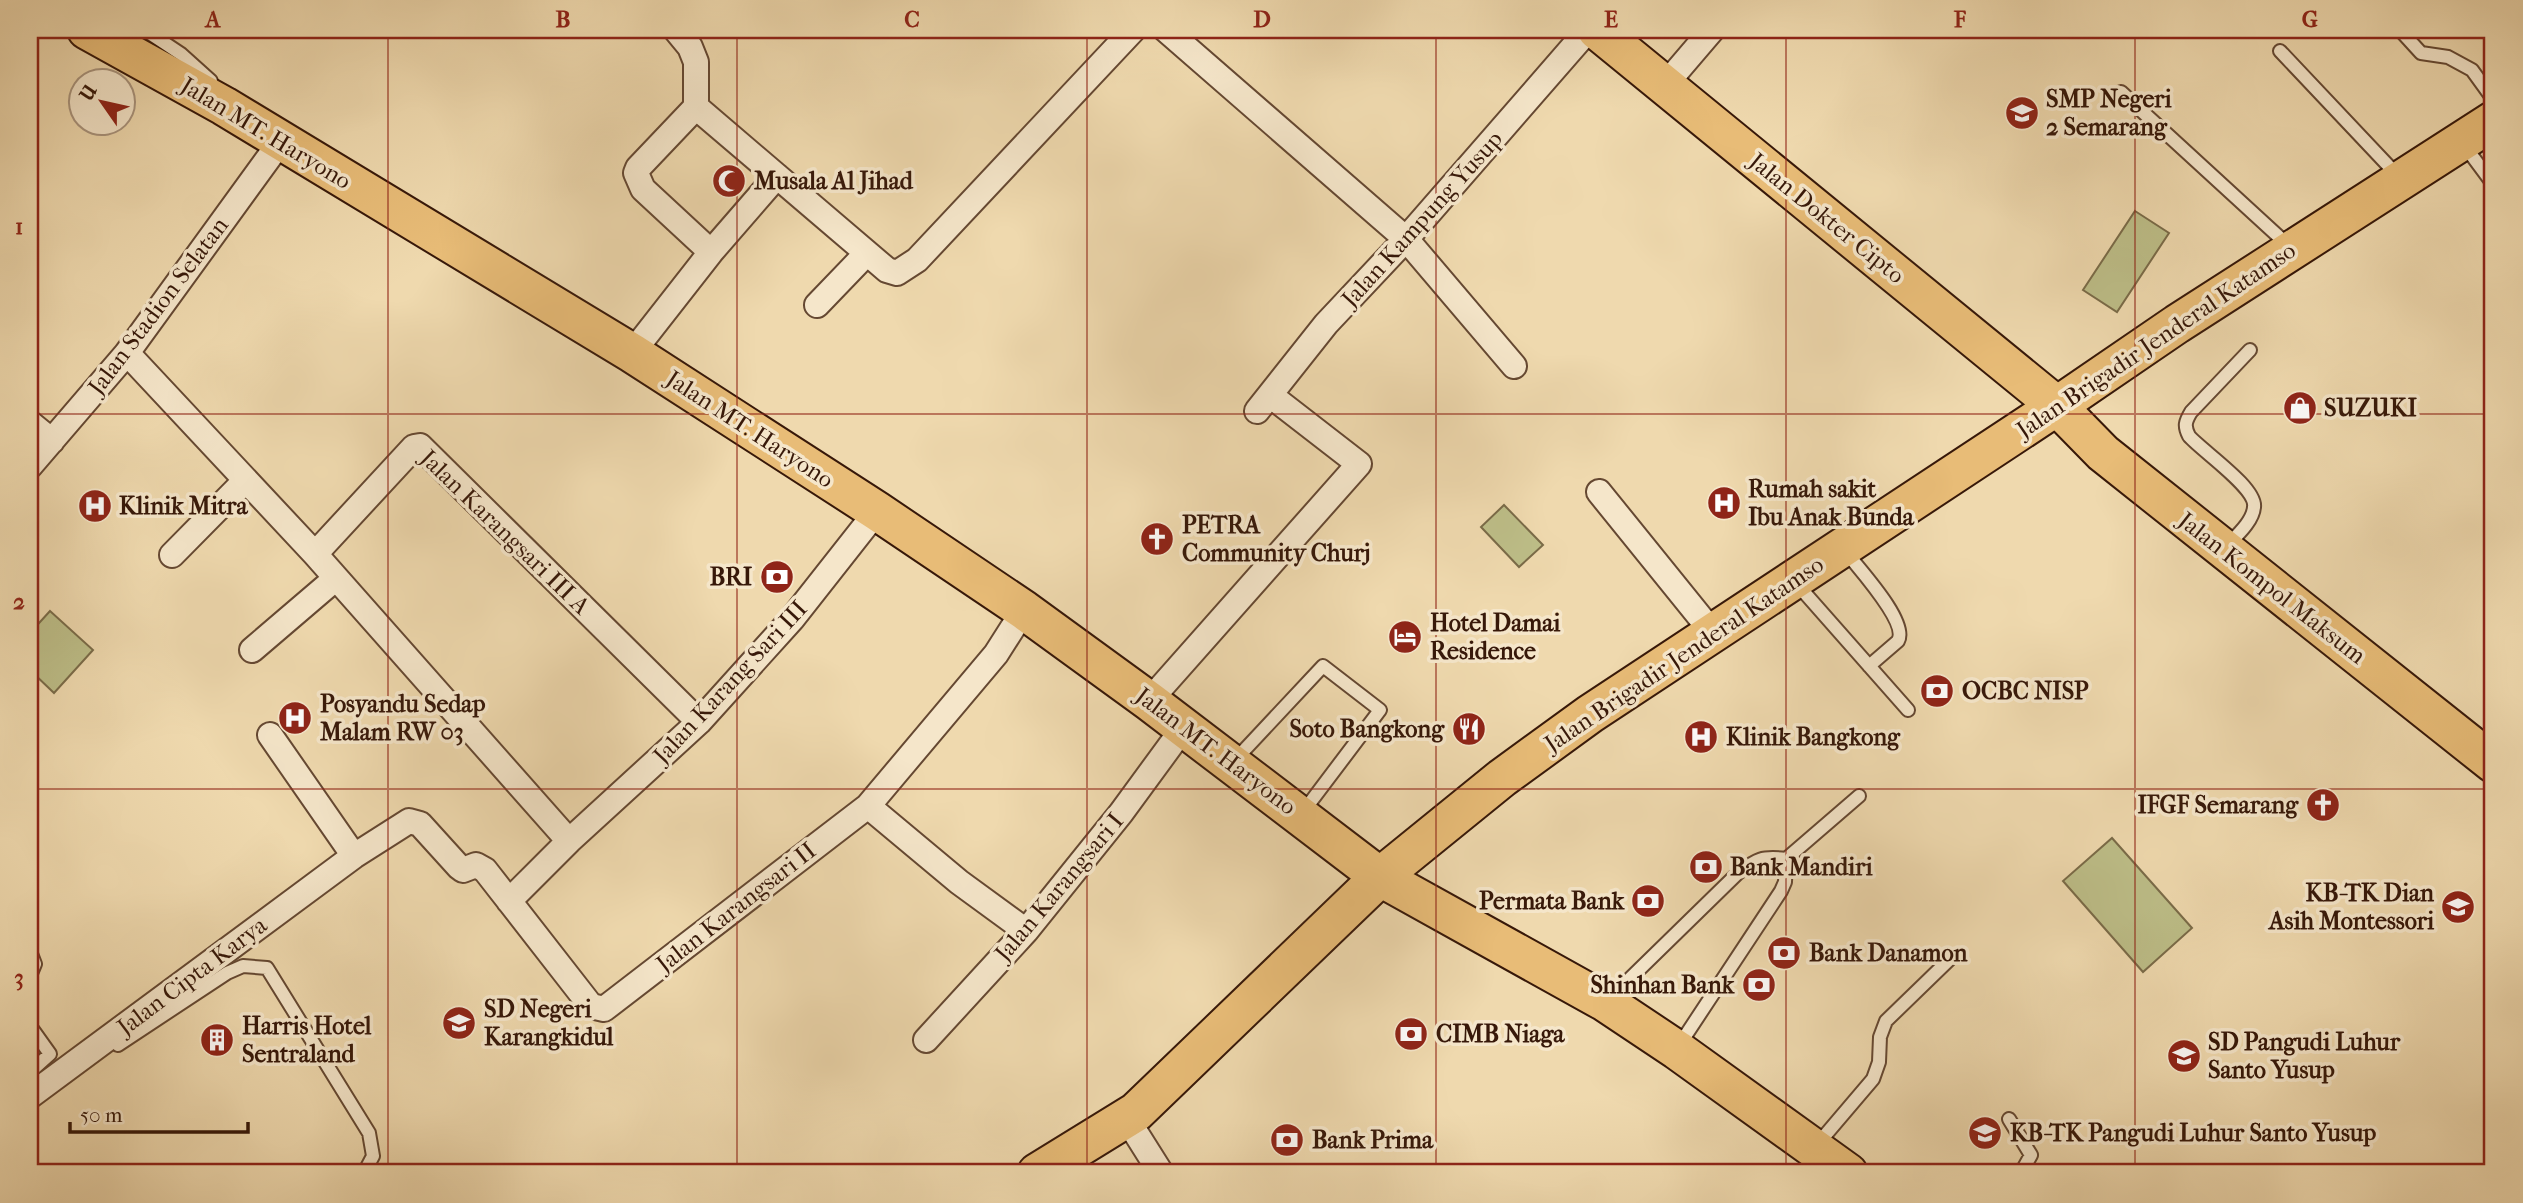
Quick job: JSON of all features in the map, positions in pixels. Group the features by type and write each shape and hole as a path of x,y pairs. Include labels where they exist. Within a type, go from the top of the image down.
{"main road":[{"name":"Jalan MT. Haryono","path":"87,30 130,39 223,106 632,353 877,511 1024,610 1184,727 1380,877 1605,1002 1848,1173"},
{"name":"Jalan Dokter Cipto","path":"1597,30 2057,406"},
{"name":"Jalan Brigadir Jenderal Katamso","path":"1037,1173 1131,1116 1380,877 1502,778 1590,714 2177,324 2493,121"},
{"name":"Jalan Kompol Maksum","path":"2057,406 2103,453 2493,763"}],"street":[{"path":"676,30 690,47 696,62 696,107 636,173 643,189 711,253"},
{"path":"696,107 887,270 897,273 917,260 1133,30"},
{"path":"1166,30 1406,239 1514,366"},
{"name":"Jalan Kampung Yusup","path":"1149,701 1359,464 1263,403 1326,324 1406,239 1558,68 1588,30"},
{"path":"1665,85 1712,30"},
{"name":"Jalan Stadion Selatan","path":"30,466 127,353 281,141"},
{"path":"632,353 711,253 777,176"},
{"path":"817,305 867,253"},
{"path":"127,353 315,554 569,841"},
{"path":"30,423 52,441"},
{"name":"Jalan Karangsari III A","path":"315,554 414,447 424,447 699,722"},
{"path":"172,555 245,481"},
{"path":"1599,492 1713,633"},
{"name":"Jalan Karang Sari III","path":"509,901 569,841 699,722 792,620 877,511"},
{"path":"252,650 335,579"},
{"name":"Jalan Karangsari II","path":"509,901 591,1006 604,1009 868,806 996,654 1024,610"},
{"name":"Jalan Karangsari I","path":"926,1040 1026,931 1121,813 1184,727"},
{"path":"270,735 354,856"},
{"path":"868,806 959,882 1026,931"},
{"name":"Jalan Cipta Karya","path":"30,1096 354,856 402,824 415,821 463,870 475,864 480,866 509,901"},
{"path":"1131,1116 1161,1173"}],"lane":[{"path":"2400,30 2421,53 2448,57 2472,70 2493,99"},
{"path":"2280,51 2401,180"},
{"path":"2122,92 2292,249"},
{"path":"2462,141 2493,184"},
{"path":"2224,550 2243,529 2255,508 2253,499 2236,479 2189,436 2185,421 2250,350"},
{"path":"1843,548 1901,628 1898,641 1869,666"},
{"path":"1793,580 1908,710"},
{"path":"1232,763 1323,666 1380,710 1301,815"},
{"path":"1605,1002 1738,873 1765,857 1786,859 1859,796"},
{"path":"1676,1050 1781,891 1785,882 1786,859"},
{"path":"30,951 35,964 30,976"},
{"path":"1813,1149 1873,1079 1879,1062 1880,1037 1886,1021 1952,957"},
{"path":"30,1104 227,973 243,966 267,968 369,1133 373,1156 364,1173"},
{"path":"30,1026 50,1054 30,1072"},
{"path":"2009,1119 2031,1155 2021,1173"}],"green space":[{"path":"2135,211 2169,233 2117,312 2083,290"},
{"path":"1504,505 1543,545 1519,567 1481,527"},
{"path":"50,611 93,650 54,693 30,670 30,633"},
{"path":"2112,838 2192,928 2143,972 2063,881"}],"place":[{"name":"SMP Negeri 2 Semarang","path":"2022,113"},
{"name":"Musala Al Jihad","path":"729,181"},
{"name":"SUZUKI","path":"2300,408"},
{"name":"Rumah sakit Ibu Anak Bunda","path":"1724,503"},
{"name":"Klinik Mitra","path":"95,506"},
{"name":"PETRA Community Churj","path":"1157,539"},
{"name":"BRI","path":"777,577"},
{"name":"Hotel Damai Residence","path":"1405,637"},
{"name":"OCBC NISP","path":"1937,691"},
{"name":"Posyandu Sedap Malam RW 03","path":"295,718"},
{"name":"Soto Bangkong","path":"1469,729"},
{"name":"Klinik Bangkong","path":"1701,737"},
{"name":"IFGF Semarang","path":"2323,805"},
{"name":"Bank Mandiri","path":"1706,867"},
{"name":"Permata Bank","path":"1648,901"},
{"name":"KB-TK Dian Asih Montessori","path":"2458,907"},
{"name":"Bank Danamon","path":"1784,953"},
{"name":"Shinhan Bank","path":"1759,985"},
{"name":"SD Negeri Karangkidul","path":"459,1023"},
{"name":"CIMB Niaga","path":"1411,1034"},
{"name":"Harris Hotel Sentraland","path":"217,1040"},
{"name":"SD Pangudi Luhur Santo Yusup","path":"2184,1056"},
{"name":"KB-TK Pangudi Luhur Santo Yusup","path":"1985,1133"},
{"name":"Bank Prima","path":"1287,1140"}]}
